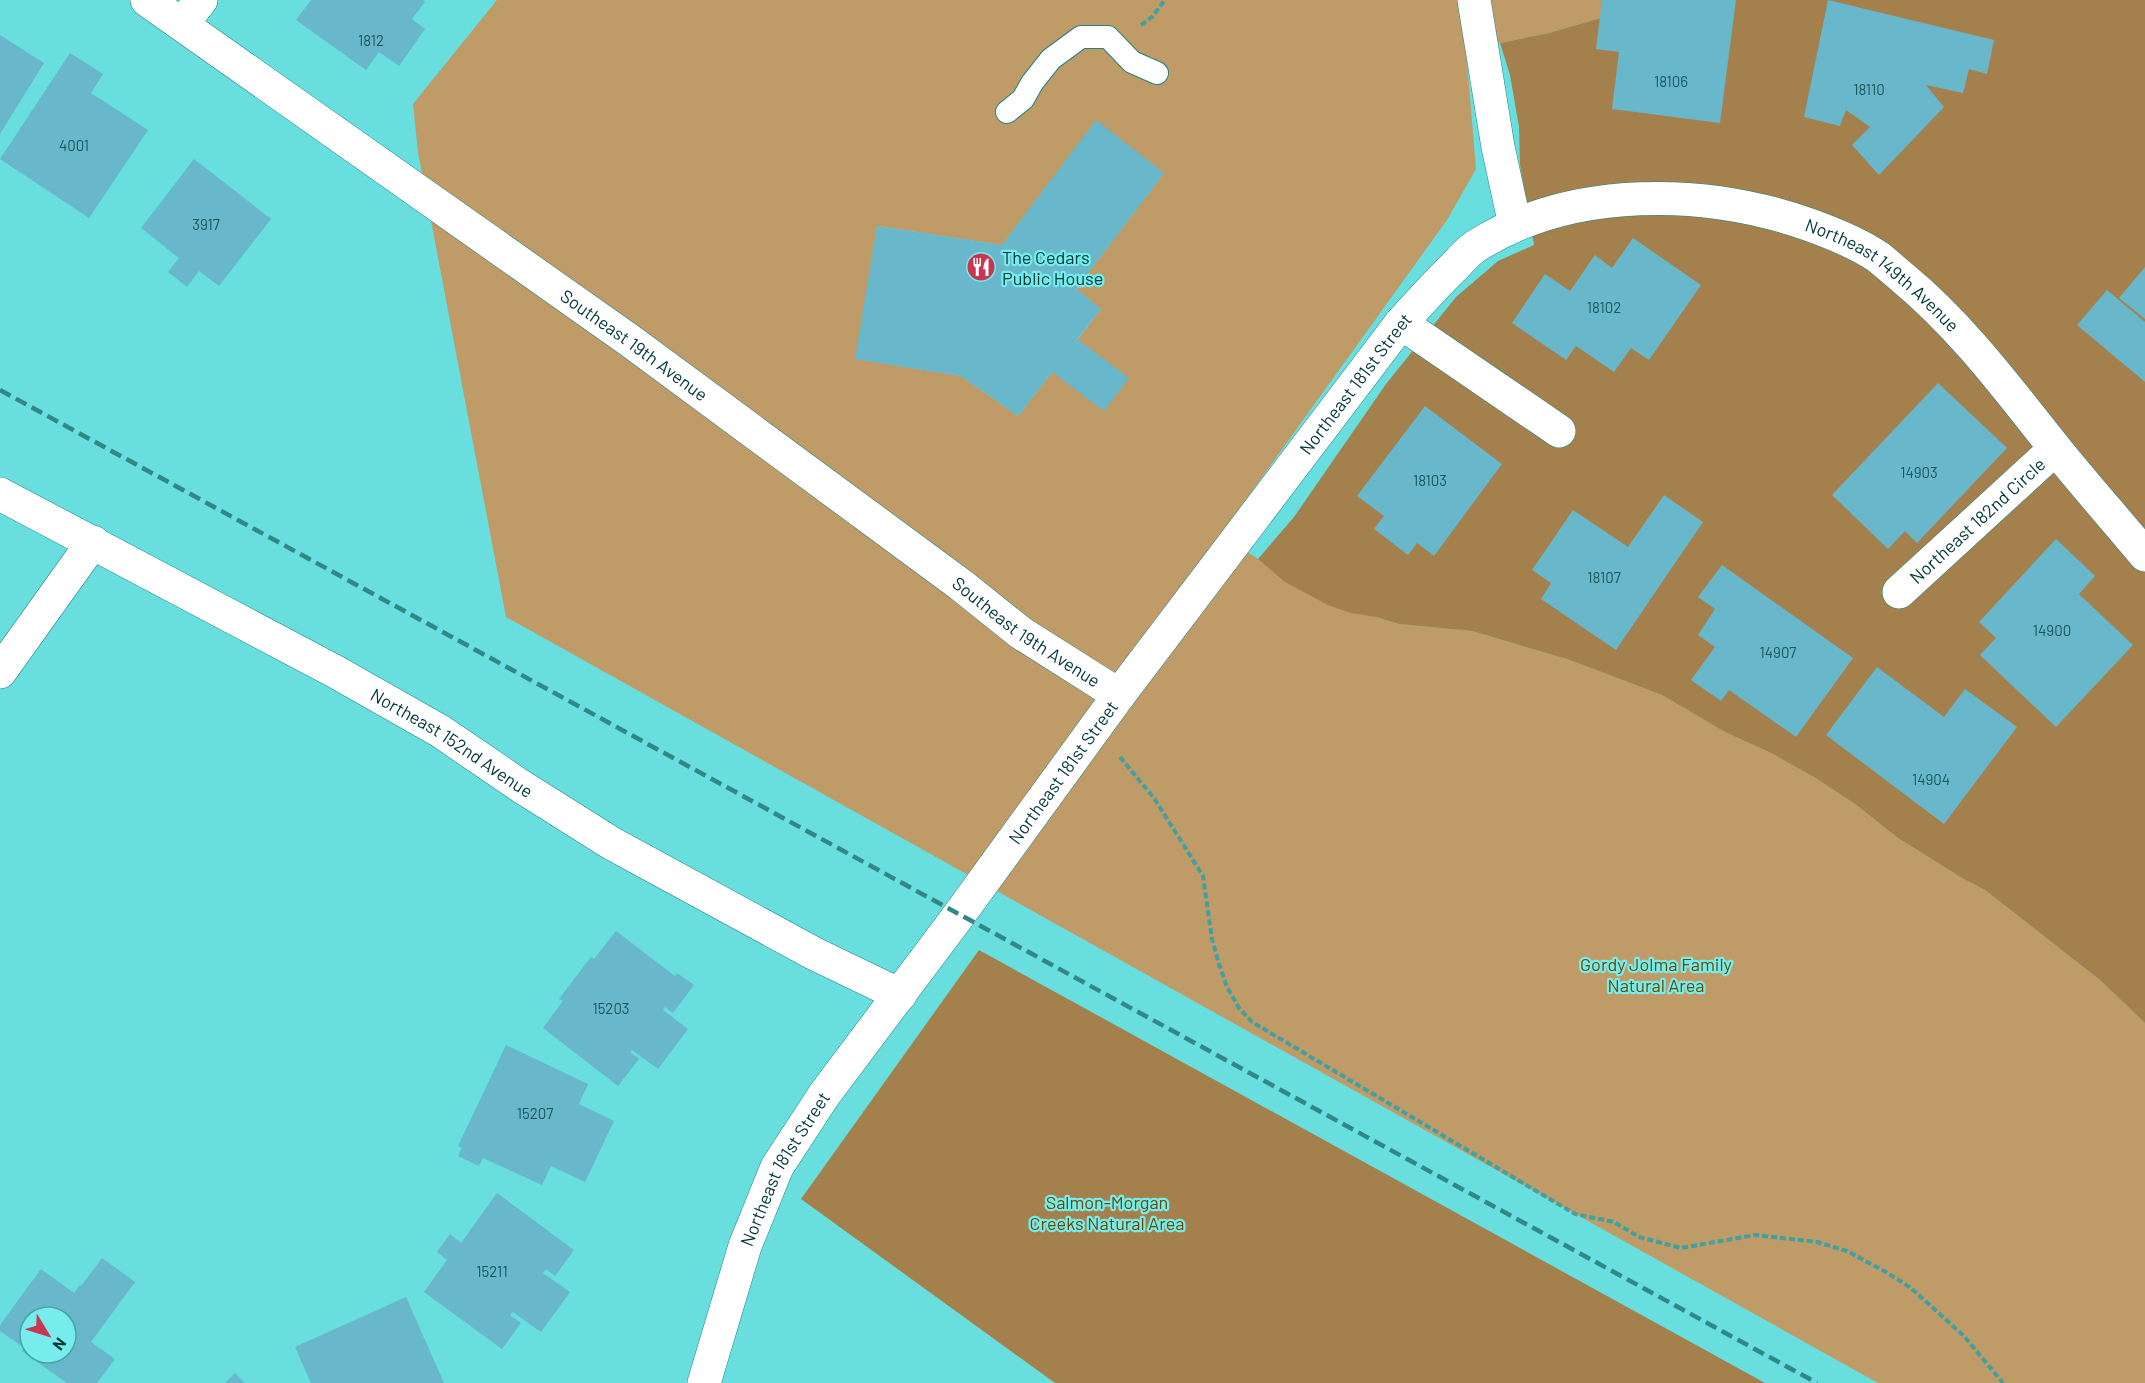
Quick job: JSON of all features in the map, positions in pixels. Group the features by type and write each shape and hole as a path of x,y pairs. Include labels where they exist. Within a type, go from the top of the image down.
{"street":[{"name":"Southeast 19th Avenue","path":"147,0 192,12 629,340 961,585 1021,633 1119,695"},
{"path":"1474,0 1498,147 1515,225"},
{"name":"Northeast 149th Avenue","path":"1515,225 1573,208 1625,200 1677,198 1730,204 1781,215 1830,233 1877,256 1918,291 1980,355 2055,449 2145,555"},
{"name":"Northeast 181st Street","path":"704,1383 745,1246 777,1167 824,1095 900,995 1119,695 1401,322 1474,247 1515,225"},
{"path":"1401,322 1559,430"},
{"name":"Northeast 182nd Circle","path":"1899,592 2055,449"},
{"name":"Northeast 152nd Avenue","path":"0,494 336,672 440,731 519,785 611,843 813,953 900,995"},
{"path":"0,672 93,542"}],"lane":[{"path":"1007,112 1023,99 1032,82 1051,58 1081,37 1108,37 1132,62 1157,73"}],"path":[{"path":"1120,757 1154,798 1203,876 1212,939 1219,964 1227,987 1239,1008 1252,1022 1575,1214 1614,1222 1640,1237 1681,1248 1755,1235 1817,1242 1847,1251 1911,1288 1964,1336 2003,1383"}],"green space":[{"name":"Gordy Jolma Family Natural Area","path":"497,0 1663,0 1549,33 1466,50 1476,169 1447,220 1221,534 1285,581 1376,617 1399,624 1472,631 1570,660 1662,695 1725,732 1769,752 1814,777 1855,804 1898,838 1985,890 2100,980 2145,1023 2145,1383 1878,1383 506,617 418,152 413,104","holes":["1096,121 1164,173 1076,289 1101,309 1018,416 961,376 856,359 877,226 1002,245"]},
{"path":"1663,0 2145,0 2145,1023 2100,980 1985,890 1898,838 1855,804 1814,777 1769,752 1725,732 1662,695 1570,660 1472,631 1399,624 1351,613 1328,605 1285,582 1258,559 1294,517 1386,384 1456,297 1498,261 1534,245 1520,165 1519,127 1510,75 1500,43 1549,33"},
{"name":"Salmon-Morgan Creeks Natural Area","path":"979,950 1765,1383 1055,1383 801,1199"}],"building":[{"path":"311,0 423,0 425,2 412,19 425,29 399,66 379,52 366,70 296,20"},
{"path":"1602,0 1736,0 1720,123 1612,109 1619,52 1596,49"},
{"path":"1828,0 1994,40 1987,74 1969,69 1963,93 1926,85 1944,107 1879,175 1852,145 1870,127 1846,110 1840,126 1804,117"},
{"path":"0,35 44,63 0,134"},
{"path":"70,53 103,74 91,93 148,130 89,218 0,159"},
{"name":"The Cedars Public House","path":"1096,120 1164,173 1076,289 1101,309 1077,339 1129,378 1104,411 1052,372 1018,416 961,376 855,359 877,226 1002,245"},
{"path":"194,159 271,219 219,286 199,271 187,287 168,272 179,258 141,228"},
{"path":"1633,238 1701,285 1649,360 1631,348 1614,372 1576,346 1566,360 1512,323 1545,274 1570,291 1595,255 1612,268"},
{"path":"2145,267 2145,319 2119,298"},
{"path":"2107,290 2145,322 2145,382 2077,325"},
{"path":"1938,383 2007,448 1917,543 1905,531 1888,549 1832,495"},
{"path":"1425,406 1502,464 1434,556 1417,543 1408,555 1374,529 1384,516 1357,496"},
{"path":"1664,495 1703,522 1616,650 1541,599 1551,583 1532,570 1573,510 1628,547"},
{"path":"2056,539 2095,576 2079,594 2133,645 2056,727 1980,655 1996,638 1979,622"},
{"path":"1722,565 1853,658 1796,737 1729,690 1721,701 1691,680 1715,647 1698,635 1715,609 1698,597"},
{"path":"1877,667 1944,717 1965,689 2017,727 1944,824 1826,735"},
{"path":"616,931 675,976 677,973 694,985 673,1013 665,1007 663,1010 688,1029 658,1069 632,1050 630,1052 639,1059 618,1086 543,1028 563,1001 559,999 591,957 594,959"},
{"path":"506,1045 588,1084 579,1104 614,1121 585,1182 551,1166 542,1185 483,1158 479,1166 458,1156 462,1148 458,1146"},
{"path":"497,1193 574,1250 555,1276 546,1269 543,1273 570,1292 541,1332 513,1312 510,1315 521,1323 502,1349 424,1292 447,1260 437,1252 450,1234 461,1243"},
{"path":"102,1258 135,1282 91,1342 115,1359 97,1383 67,1383 42,1365 78,1365 78,1305 18,1305 18,1344 0,1331 0,1325 41,1269 74,1293"},
{"path":"406,1297 444,1383 311,1383 295,1347"},
{"path":"235,1373 245,1383 225,1383"}],"railway":[{"path":"0,390 1817,1383"}],"place":[{"name":"The Cedars Public House","path":"981,267"}]}
